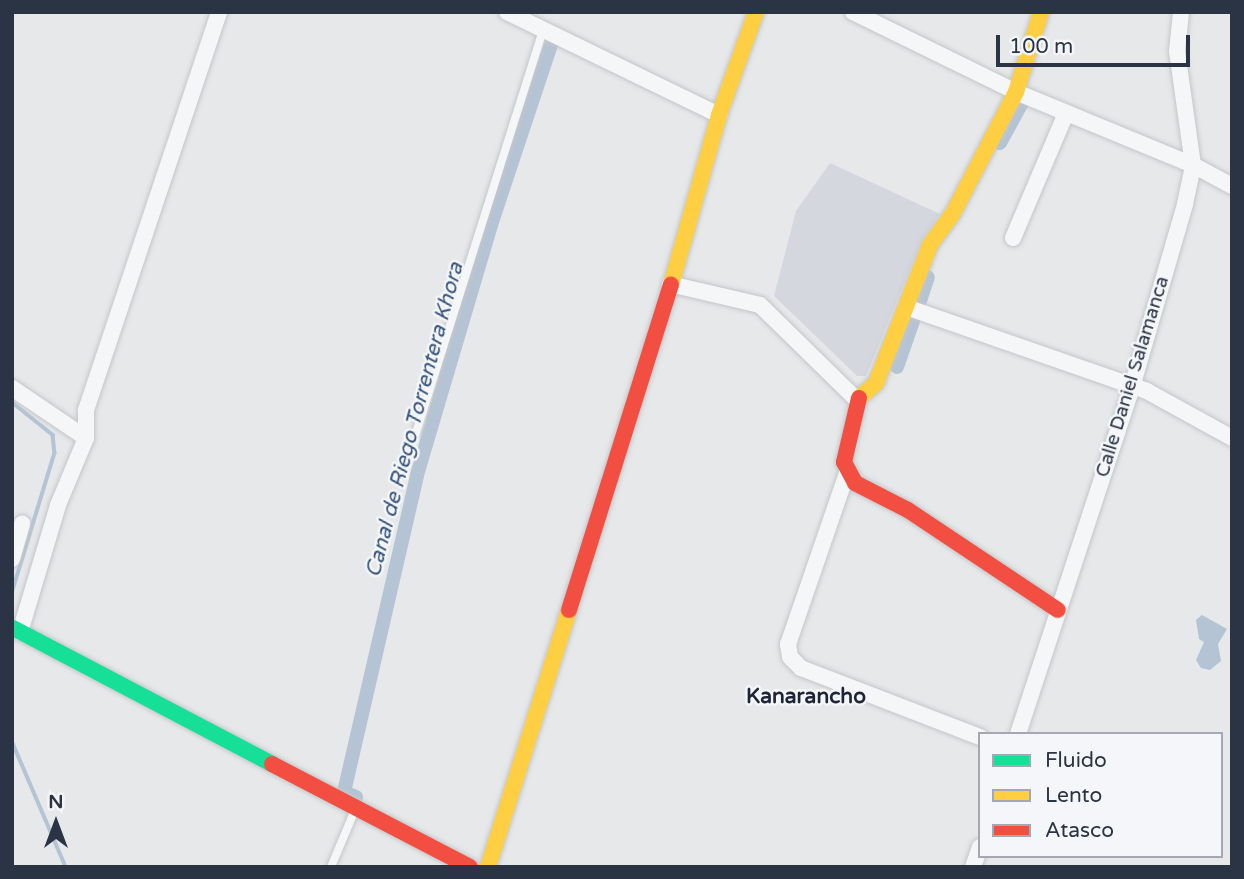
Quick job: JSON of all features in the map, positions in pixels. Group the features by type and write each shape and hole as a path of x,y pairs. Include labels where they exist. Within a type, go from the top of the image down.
{"street":[{"path":"219,12 86,410 86,438 58,505 15,629 355,810 470,867"},
{"path":"507,12 542,33 719,115"},
{"path":"488,867 670,284 719,115 756,12"},
{"path":"853,12 1016,92 1193,165 1232,186"},
{"path":"978,736 801,668 790,657 788,644 846,473 844,462 857,400 876,383 930,245 952,215 1016,92 1041,12"},
{"name":"Calle Daniel Salamanca","path":"1019,732 1132,387 1193,165 1177,51 1181,12"},
{"path":"1013,238 1066,113"},
{"path":"670,284 760,305 857,400"},
{"path":"906,307 1147,391 1232,438"},
{"path":"12,388 86,438"},
{"path":"846,473 855,483 908,510 1058,610"},
{"path":"12,559 22,523"}],"lane":[{"path":"416,433 542,33"},
{"path":"331,867 355,810"}],"shaded area":[{"path":"830,163 940,214 922,240 866,376 857,376 774,296 796,211"}],"water":[{"path":"1202,615 1227,629 1218,644 1221,661 1210,670 1201,668 1196,660 1204,642 1199,639 1196,620"}],"waterway":[{"name":"Canal de Riego Torrentera Khora","path":"356,797 344,792 417,475 491,225 551,45"},
{"name":"Canal de Riego Torrentera Khora","path":"1000,143 1023,101"},
{"name":"Canal de Riego Torrentera Khora","path":"920,301 928,277"},
{"name":"Canal de Riego Torrentera Khora","path":"897,367 913,321"},
{"path":"12,402 53,435 55,453 12,594"},
{"path":"12,741 66,867"}],"traffic: fast":[{"path":"13,628 272,764"}],"traffic: slow":[{"path":"671,285 719,115 756,12"},
{"path":"859,398 876,383 930,245 952,215 1016,92 1041,12"},
{"path":"488,867 569,610"}],"traffic: jam":[{"path":"569,610 671,285"},
{"path":"859,398 844,462 855,483 908,510 1058,610"},
{"path":"272,764 470,867"}],"district":[{"name":"Kanarancho","path":"806,697"}]}
